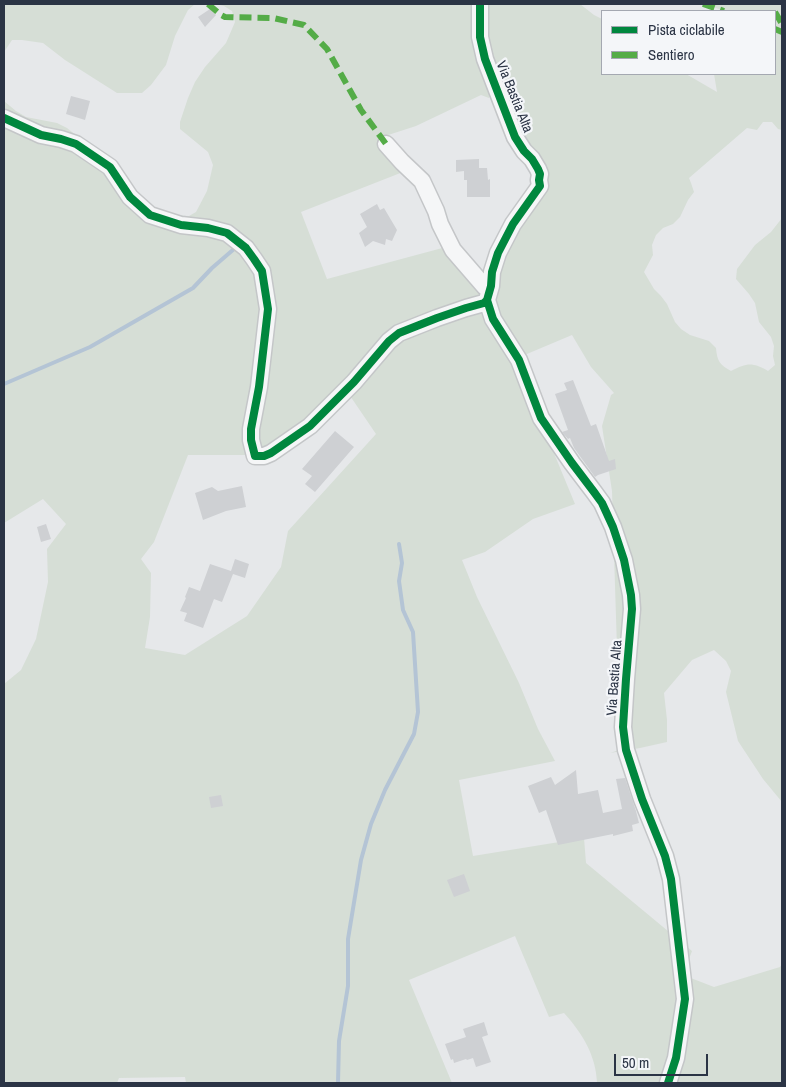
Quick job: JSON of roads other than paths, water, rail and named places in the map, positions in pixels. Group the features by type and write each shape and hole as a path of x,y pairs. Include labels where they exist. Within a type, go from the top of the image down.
{"street":[{"name":"Via Bastia Alta","path":"480,4 480,37 485,59 515,137 532,159 540,174 540,186 513,224 498,253 492,272 489,293 493,319 518,360 541,418 602,503 624,560 630,587 632,608 624,727 626,750 672,879 685,999 676,1058 668,1083"},
{"path":"4,118 41,135 76,144 110,167 130,197 150,215 182,225 208,228 227,233 246,248 262,270 268,309 259,387 251,429 255,456 261,457 271,453 310,426 354,382 389,341 399,333 484,303 489,293 453,250 422,181 386,144"}],"waterway":[{"path":"4,384 90,347 193,288 234,249"},
{"path":"338,1083 339,1041 348,986 348,939 361,860 371,824 385,790 414,734 418,712 413,632 403,610 399,581 402,563 399,544"}]}
